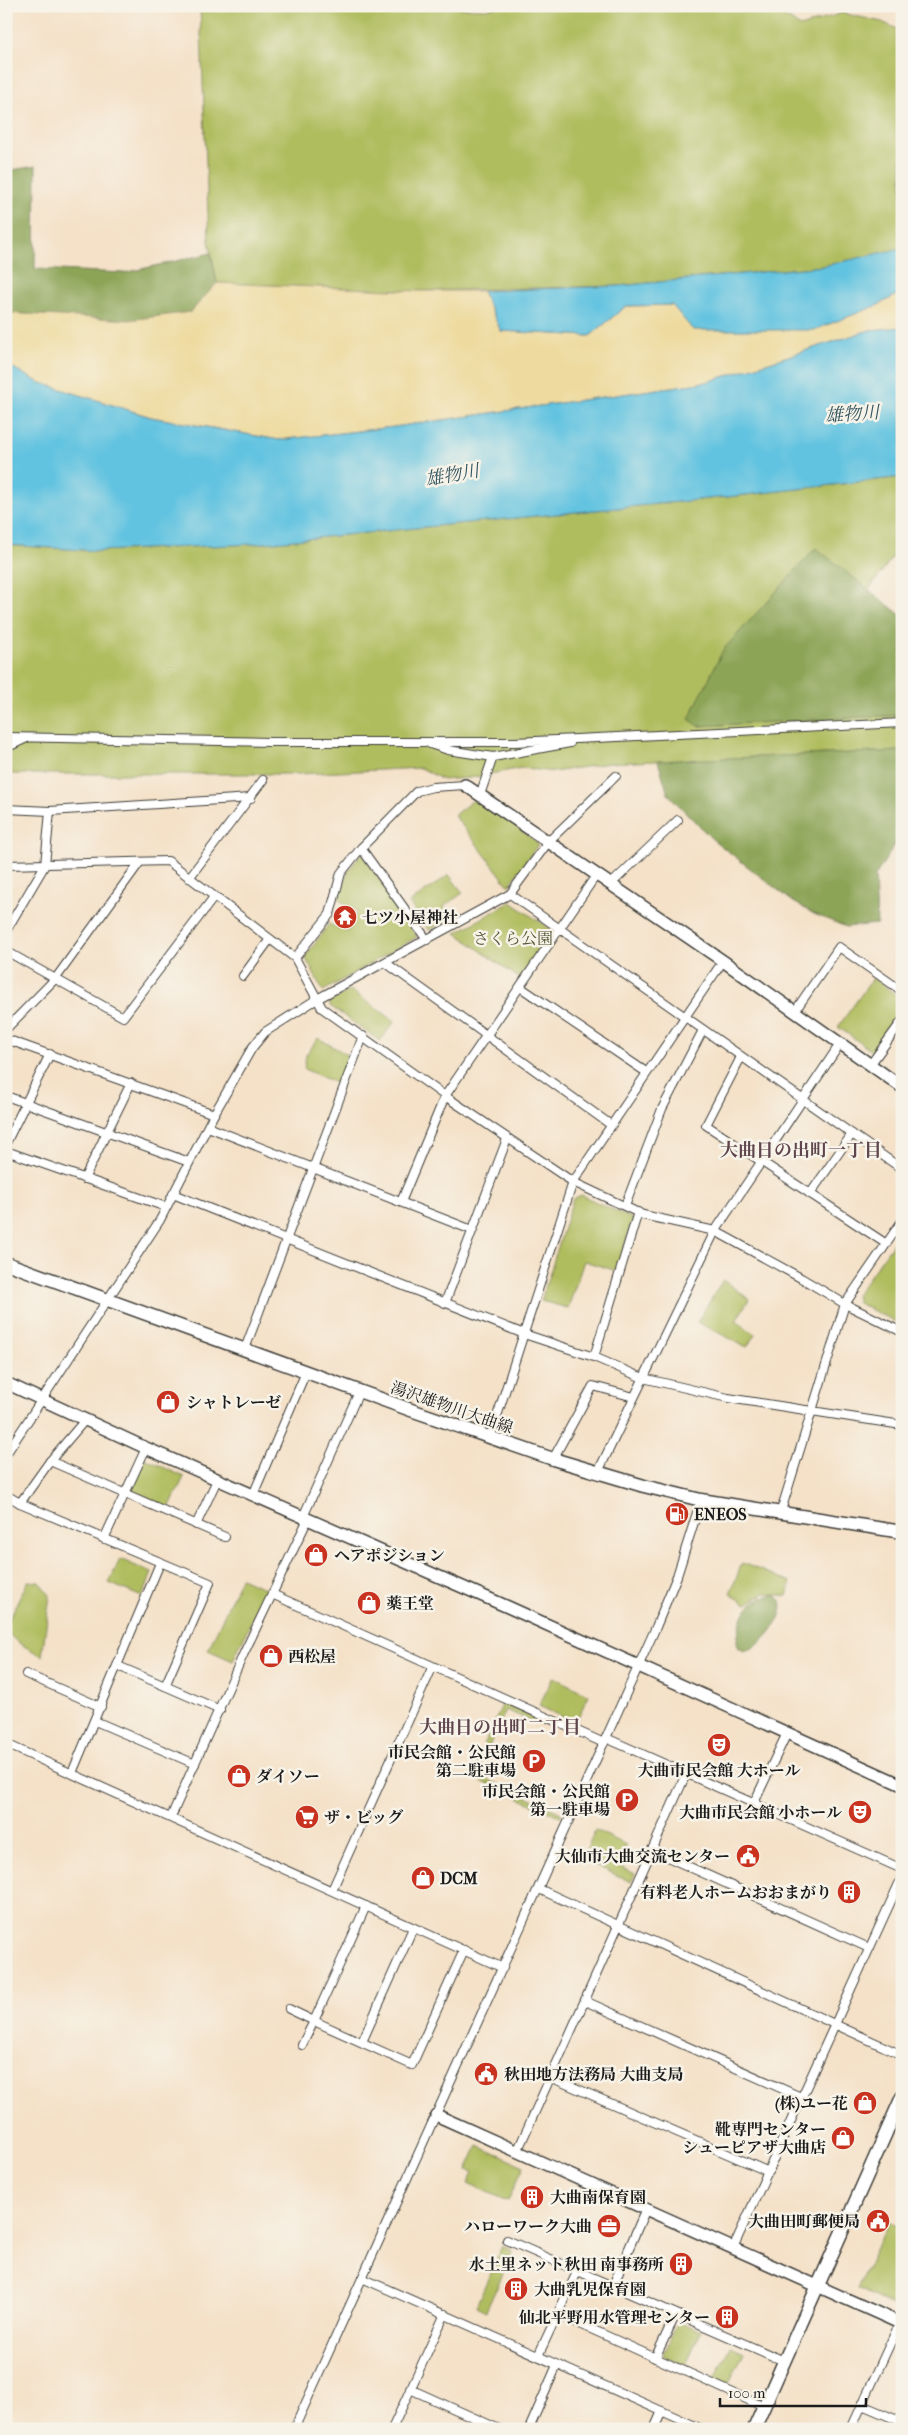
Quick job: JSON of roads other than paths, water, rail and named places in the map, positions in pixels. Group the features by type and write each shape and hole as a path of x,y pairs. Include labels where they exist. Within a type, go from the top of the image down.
{"main road":[{"name":"湯沢雄物川大曲線","path":"6,1263 360,1392 553,1459 701,1500 902,1532"},
{"path":"754,2429 902,2097"}],"street":[{"path":"6,737 426,742 582,738 902,723"},
{"path":"6,748 29,737"},
{"path":"426,742 448,750 493,757 572,743 582,738"},
{"path":"480,794 493,757"},
{"path":"6,1454 160,1220 214,1114 252,1048 265,1032 316,999 386,963 510,894 548,841 616,776"},
{"path":"189,878 263,780"},
{"path":"295,958 330,914 341,873 361,848 417,791 434,787 464,785 480,794 723,960 902,1087"},
{"path":"6,809 50,811 251,798"},
{"path":"6,931 44,865 50,811"},
{"path":"611,884 678,820"},
{"path":"361,848 427,940"},
{"path":"6,865 168,861 295,958 322,1008 507,1139 573,1182 638,1212 715,1231 845,1304 901,1330"},
{"path":"6,1029 56,978 140,862"},
{"path":"401,1202 445,1096 597,874"},
{"path":"510,894 902,1169"},
{"path":"6,951 124,1017 214,897"},
{"path":"243,976 270,939"},
{"path":"795,1011 839,947 902,991"},
{"path":"490,1438 573,1182 723,960"},
{"path":"386,963 611,1125"},
{"path":"520,987 646,1072"},
{"path":"870,1065 902,1021"},
{"path":"625,1206 662,1109 703,1030"},
{"path":"245,1349 363,1036"},
{"path":"6,1039 214,1114"},
{"path":"598,1472 715,1231 840,1044"},
{"path":"6,1143 50,1054"},
{"path":"741,1057 706,1126 885,1243"},
{"path":"84,1179 131,1083"},
{"path":"6,1096 189,1162"},
{"path":"208,1127 472,1230"},
{"path":"810,1194 852,1134"},
{"path":"445,1303 507,1139"},
{"path":"6,1151 166,1207"},
{"path":"173,1194 524,1334 594,1357 643,1378 728,1398 902,1425"},
{"path":"594,1357 638,1212"},
{"path":"780,1514 845,1304 885,1243 902,1221"},
{"path":"253,1495 306,1372"},
{"path":"6,1383 217,1480 902,1785"},
{"path":"553,1459 593,1386 634,1397"},
{"path":"171,1817 306,1518 360,1392"},
{"path":"20,1503 50,1461 84,1420"},
{"path":"104,1539 146,1448"},
{"path":"50,1461 224,1537"},
{"path":"196,1525 217,1480"},
{"path":"6,1495 20,1503 210,1583 165,1686"},
{"path":"295,2429 638,1666 677,1576 701,1500"},
{"path":"72,1773 160,1563"},
{"path":"272,1594 432,1668 686,1774 902,1870"},
{"path":"118,1666 220,1710"},
{"path":"332,1890 432,1668"},
{"path":"26,1674 101,1707"},
{"path":"95,1721 195,1764"},
{"path":"753,1805 787,1733"},
{"path":"6,1744 503,1968"},
{"path":"518,2152 686,1774"},
{"path":"652,1850 869,1948"},
{"path":"733,2248 803,2098 902,1877"},
{"path":"538,1889 902,2055"},
{"path":"302,2045 366,1906"},
{"path":"362,2042 413,1928"},
{"path":"289,2009 412,2065 464,1950"},
{"path":"585,2001 803,2098"},
{"path":"550,2077 769,2172"},
{"path":"436,2116 901,2322 851,2429"},
{"path":"613,2285 646,2209"},
{"path":"507,2240 784,2361"},
{"path":"538,2356 578,2270"},
{"path":"362,2278 702,2429"},
{"path":"392,2429 445,2314"},
{"path":"558,2314 764,2407"},
{"path":"655,2358 676,2314"},
{"path":"528,2429 557,2364"},
{"path":"410,2389 499,2429"},
{"path":"862,2405 902,2422"},
{"path":"654,2429 662,2411"}],"water":[{"path":"902,248 902,292 878,305 814,330 693,330 672,305 626,306 590,336 501,331 482,291 618,286 823,266"},
{"name":"雄物川","path":"902,327 902,477 728,497 254,544 99,551 6,545 6,364 38,382 151,417 279,440 394,427 707,382 870,330"}],"place":[{"name":"七ツ小屋神社","path":"345,917"},
{"name":"シャトレーゼ","path":"168,1402"},
{"name":"ENEOS","path":"677,1514"},
{"name":"ヘアポジション","path":"316,1555"},
{"name":"薬王堂","path":"369,1603"},
{"name":"西松屋","path":"271,1656"},
{"name":"大曲市民会館 大ホール","path":"719,1745"},
{"name":"市民会館・公民館 第二駐車場","path":"534,1761"},
{"name":"ダイソー","path":"239,1776"},
{"name":"市民会館・公民館 第一駐車場","path":"627,1800"},
{"name":"大曲市民会館 小ホール","path":"860,1812"},
{"name":"ザ・ビッグ","path":"307,1817"},
{"name":"大仙市大曲交流センター","path":"748,1856"},
{"name":"DCM","path":"423,1878"},
{"name":"有料老人ホームおおまがり","path":"849,1892"},
{"name":"秋田地方法務局 大曲支局","path":"486,2074"},
{"name":"(株)ユー花","path":"865,2103"},
{"name":"靴専門センター シューピアザ大曲店","path":"843,2138"},
{"name":"大曲南保育園","path":"532,2197"},
{"name":"大曲田町郵便局","path":"878,2221"},
{"name":"ハローワーク大曲","path":"609,2226"},
{"name":"水土里ネット秋田 南事務所","path":"681,2264"},
{"name":"大曲乳児保育園","path":"516,2289"},
{"name":"仙北平野用水管理センター","path":"727,2317"}],"district":[{"name":"大曲日の出町一丁目","path":"801,1150"},
{"name":"大曲日の出町二丁目","path":"500,1727"}],"park label":[{"name":"さくら公園","path":"513,938"}]}
